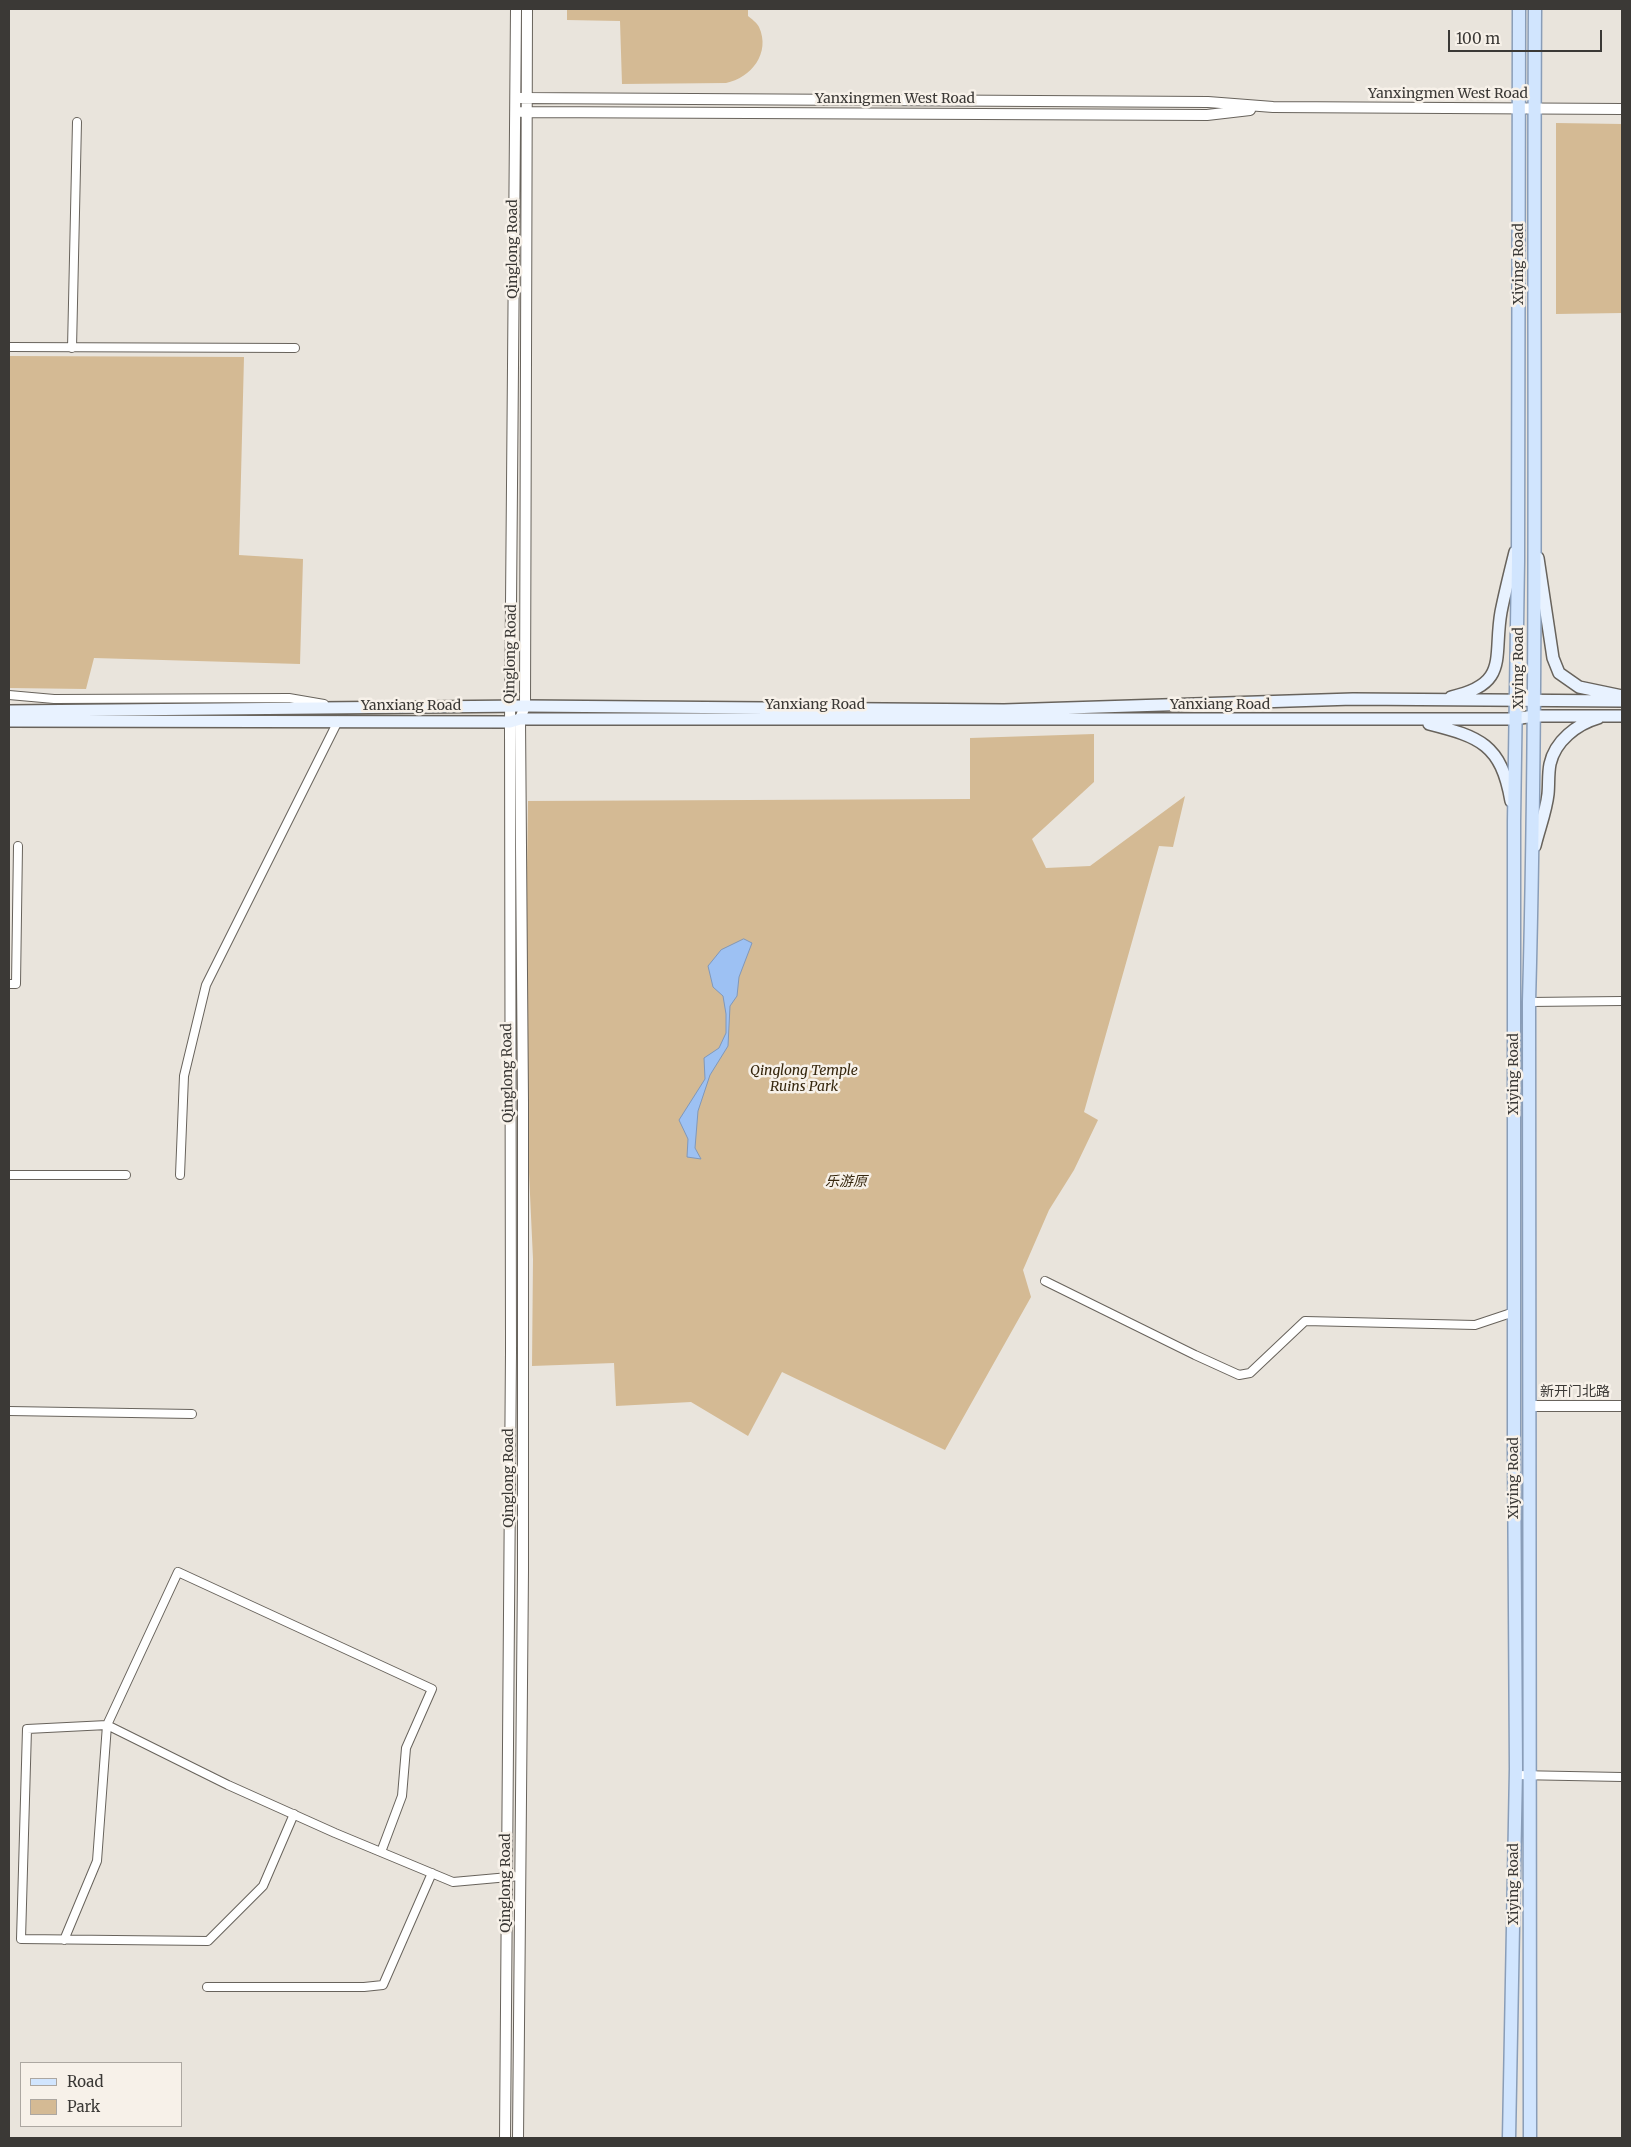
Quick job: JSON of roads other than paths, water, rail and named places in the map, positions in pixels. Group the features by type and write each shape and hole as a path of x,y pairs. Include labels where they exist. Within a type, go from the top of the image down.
{"main road":[{"name":"Xiying Road","path":"1519,9 1518,538 1514,702 1514,1312 1530,2138"},
{"name":"Xiying Road","path":"1509,2138 1522,1775 1529,1406 1529,1002 1533,850 1535,538 1535,9"},
{"path":"1437,700 1477,688 1487,681 1495,670 1498,659 1501,612 1518,538"},
{"path":"1535,538 1553,658 1559,673 1580,687 1622,696"},
{"name":"Yanxiang Road","path":"9,711 511,708 525,706 1004,710 1353,699 1622,702"},
{"name":"Yanxiang Road","path":"9,721 1514,720 1534,716 1622,716"},
{"path":"1533,850 1546,808 1549,769 1553,753 1581,725 1608,716"},
{"path":"1412,720 1465,734 1486,746 1500,762 1504,771 1514,821"}],"street":[{"name":"Qinglong Road","path":"505,2138 515,720 525,706 521,98 516,9"},
{"name":"Qinglong Road","path":"521,98 527,9"},
{"name":"Yanxingmen West Road","path":"521,98 1198,102 1273,107 1520,110 1534,108 1622,109"},
{"name":"Yanxingmen West Road","path":"521,112 1207,115 1273,107"},
{"name":"Qinglong Road","path":"518,2138 523,1570 515,720 511,708 521,112"},
{"path":"72,348 76,122"},
{"path":"9,347 295,348"},
{"path":"9,695 54,699 289,698 340,708"},
{"path":"180,1175 184,1076 206,985 338,721"},
{"path":"9,984 16,984 18,846"},
{"path":"1529,1002 1622,1002"},
{"path":"9,1174 126,1175"},
{"path":"1045,1281 1239,1375 1250,1373 1305,1321 1475,1325 1514,1312"},
{"name":"新开门北路","path":"1529,1406 1622,1406"},
{"path":"9,1411 192,1414"},
{"path":"64,1940 97,1861 107,1725 178,1572 432,1689 406,1748 402,1796 381,1852"},
{"path":"294,1814 263,1886 208,1941 21,1939 27,1729 107,1725 228,1785 453,1882 520,1876"},
{"path":"1522,1775 1622,1777"},
{"path":"207,1987 364,1987 383,1985 432,1873"}],"water":[{"path":"744,939 752,943 739,977 737,996 730,1006 728,1046 710,1075 698,1111 695,1148 701,1159 687,1157 688,1139 679,1120 705,1079 704,1058 719,1048 726,1033 726,1014 723,996 713,987 708,966 721,950"}],"park label":[{"name":"Qinglong Temple Ruins Park","path":"804,1080"},
{"name":"乐游原","path":"846,1182"}]}
